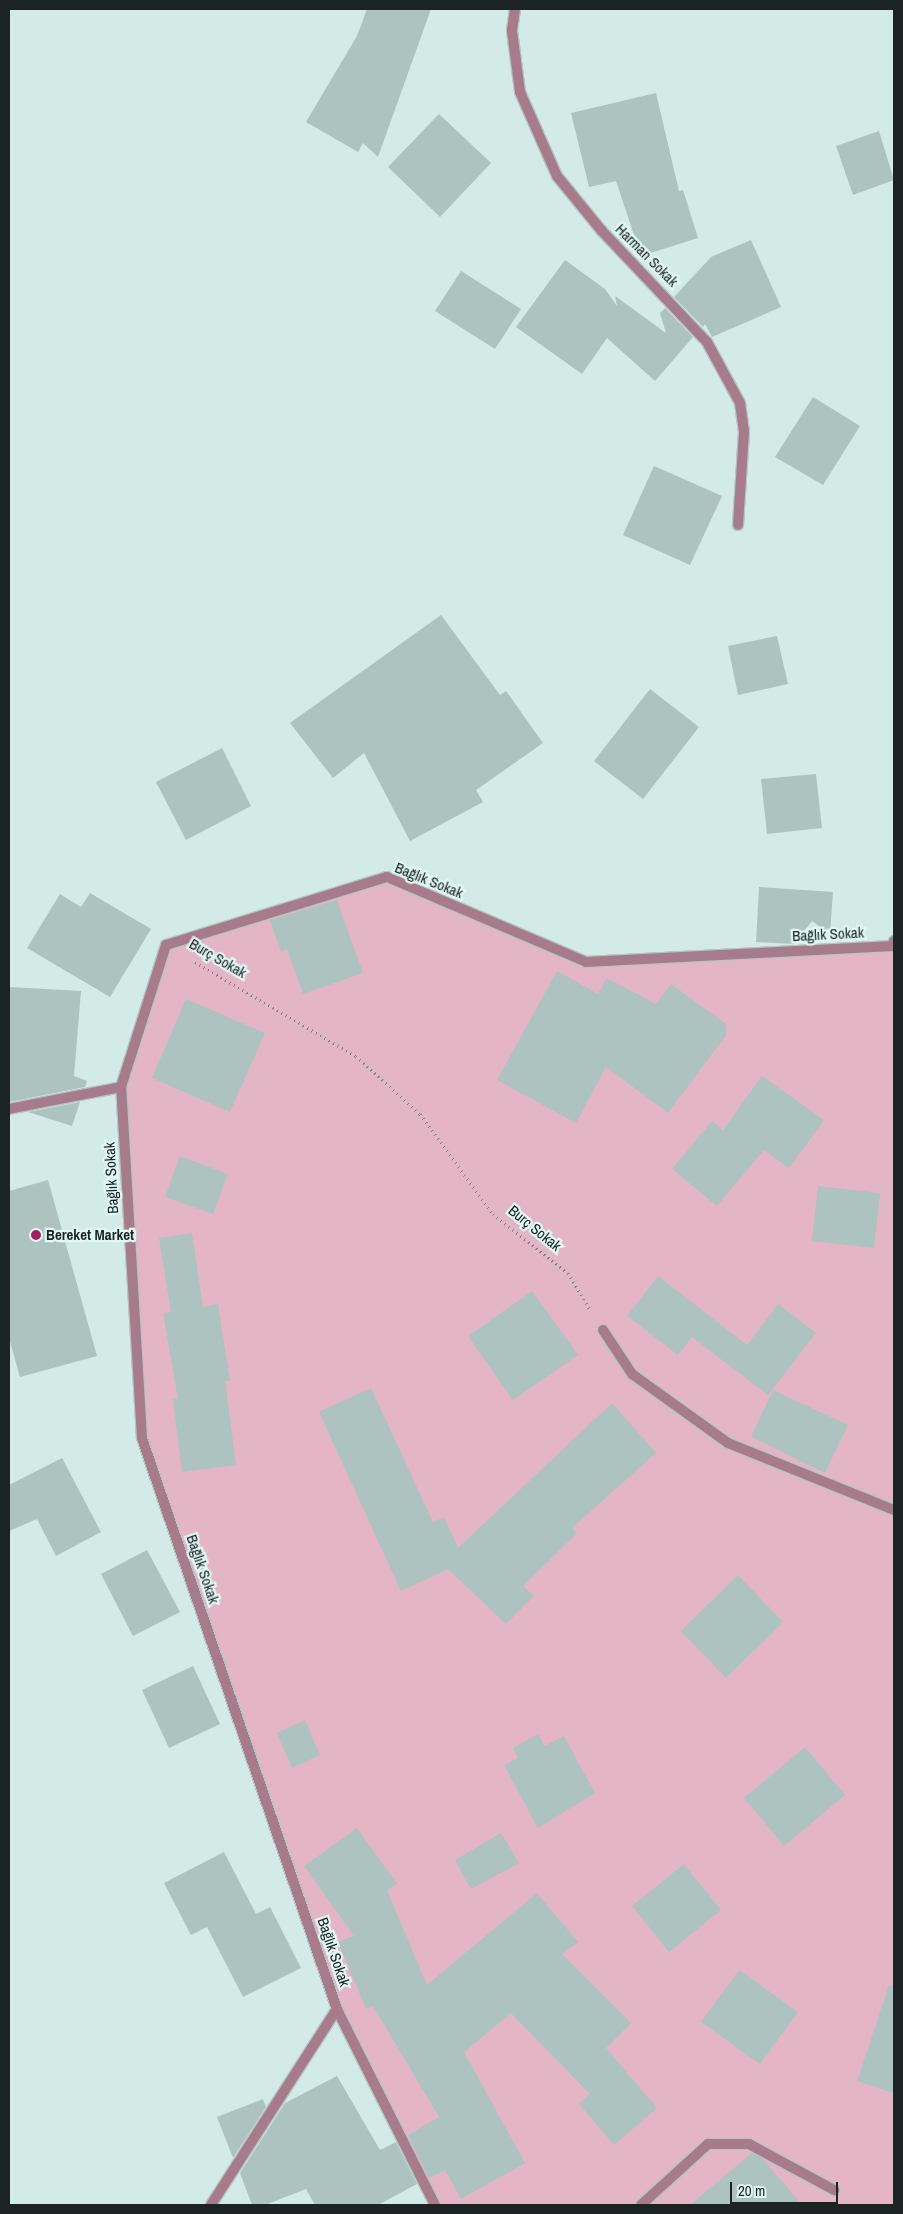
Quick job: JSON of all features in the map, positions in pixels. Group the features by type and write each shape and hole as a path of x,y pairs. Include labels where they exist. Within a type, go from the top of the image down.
{"street":[{"name":"Harman Sokak","path":"515,9 512,31 520,92 557,176 601,230 706,342 740,403 744,432 738,525"},
{"name":"Bağlık Sokak","path":"435,2205 337,2009 142,1438 121,1087 166,945 387,877 586,962 893,943"},
{"path":"9,1110 121,1087"},
{"path":"603,1330 632,1374 728,1443 894,1510"},
{"path":"211,2205 337,2009"},
{"path":"641,2205 708,2144 749,2144 834,2190"}],"path":[{"name":"Burç Sokak","path":"166,945 356,1056 420,1114 493,1214 568,1273 603,1330"}],"shaded area":[{"path":"387,877 586,962 892,946 894,941 894,2205 435,2205 337,2009 142,1438 121,1087 166,945"}],"building":[{"path":"367,9 431,9 378,157 363,143 358,152 306,122 357,36"},
{"path":"656,93 679,191 683,190 698,238 641,256 616,181 589,187 571,113"},
{"path":"439,114 491,163 440,217 388,167"},
{"path":"879,131 894,180 853,195 836,146"},
{"path":"751,240 781,307 712,337 705,324 703,327 674,297 711,257"},
{"path":"565,260 605,289 617,306 615,296 666,333 660,313 665,308 693,337 655,381 607,338 582,374 516,327"},
{"path":"461,271 521,309 495,349 435,311"},
{"path":"813,397 860,426 823,485 775,457"},
{"path":"654,466 722,496 690,565 623,535"},
{"path":"441,615 500,695 506,691 543,743 476,790 483,802 410,841 364,753 333,778 290,723"},
{"path":"777,636 788,684 738,695 728,646"},
{"path":"650,689 699,727 643,799 594,761"},
{"path":"222,748 251,806 186,840 156,782"},
{"path":"816,774 822,828 767,834 761,779"},
{"path":"759,887 833,892 830,934 812,921 794,944 756,942"},
{"path":"90,893 151,929 110,997 27,948 60,894 81,907"},
{"path":"337,900 363,973 303,994 287,949 281,952 270,920"},
{"path":"557,971 598,994 607,978 656,1004 671,984 726,1024 726,1035 668,1113 606,1067 576,1123 497,1080"},
{"path":"9,987 81,991 74,1076 87,1081 85,1087 9,1102"},
{"path":"186,999 265,1033 230,1112 152,1078"},
{"path":"762,1076 824,1120 789,1168 764,1150 717,1206 672,1169 712,1121 723,1130"},
{"path":"80,1102 72,1126 28,1112"},
{"path":"180,1156 228,1174 213,1214 165,1197"},
{"path":"48,1180 97,1356 20,1377 9,1338 9,1191"},
{"path":"818,1186 880,1193 874,1248 812,1241"},
{"path":"192,1233 203,1307 218,1304 230,1381 225,1381 236,1465 182,1472 173,1399 178,1399 163,1313 171,1312 159,1238"},
{"path":"658,1276 747,1345 778,1304 816,1333 768,1395 692,1337 678,1355 627,1316"},
{"path":"532,1291 578,1355 513,1400 468,1336"},
{"path":"371,1388 433,1522 444,1517 458,1548 612,1403 656,1453 572,1528 577,1533 523,1586 534,1596 506,1624 448,1569 401,1591 319,1412"},
{"path":"773,1390 848,1425 825,1473 751,1437"},
{"path":"62,1458 101,1532 56,1556 37,1519 9,1531 9,1485"},
{"path":"147,1550 180,1612 133,1636 101,1574"},
{"path":"738,1575 783,1622 726,1678 681,1631"},
{"path":"193,1666 220,1724 169,1748 142,1690"},
{"path":"305,1720 320,1755 292,1768 277,1733"},
{"path":"538,1734 545,1746 564,1736 595,1793 538,1828 504,1765 518,1758 513,1748"},
{"path":"805,1747 845,1795 784,1846 744,1798"},
{"path":"357,1828 397,1884 387,1890 427,1985 537,1893 578,1942 562,1954 631,2023 606,2048 657,2108 614,2145 579,2104 590,2094 511,2013 464,2052 525,2163 461,2199 445,2170 429,2178 408,2135 439,2117 373,2006 366,2009 338,1942 354,1936 304,1866"},
{"path":"501,1833 519,1863 471,1889 455,1860"},
{"path":"224,1852 256,1914 270,1907 301,1968 243,1997 207,1927 191,1935 164,1883"},
{"path":"684,1864 721,1910 669,1952 632,1906"},
{"path":"739,1970 798,2012 760,2064 701,2022"},
{"path":"889,1985 894,1986 894,2093 857,2081"},
{"path":"337,2076 380,2150 396,2142 417,2184 378,2205 315,2205 306,2189 265,2205 252,2205 240,2173 285,2103"},
{"path":"263,2099 266,2107 233,2158 217,2117"},
{"path":"752,2153 764,2160 802,2205 690,2205"}],"place":[{"name":"Bereket Market","path":"36,1235"}]}
